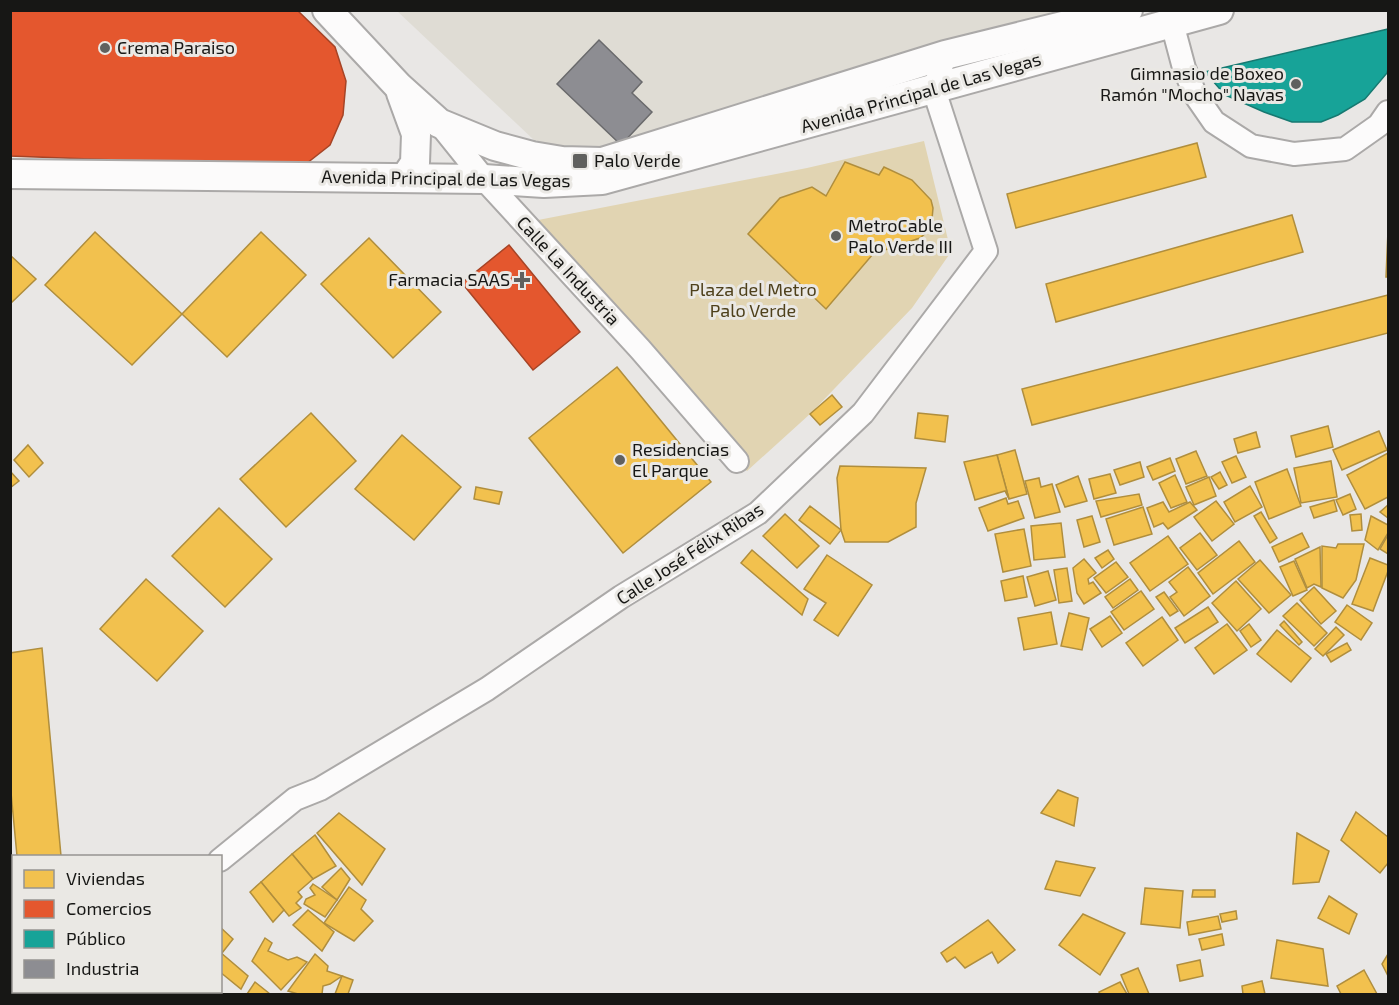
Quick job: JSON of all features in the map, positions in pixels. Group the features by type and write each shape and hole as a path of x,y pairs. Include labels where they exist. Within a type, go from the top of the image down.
{"street":[{"name":"Calle La Industria","path":"327,10 399,87 439,123 484,179 640,349 737,461"},
{"name":"Avenida Principal de Las Vegas","path":"439,123 495,146 532,156 562,161 602,162 945,55 1128,10"},
{"name":"Avenida Principal de Las Vegas","path":"10,174 484,179 544,183 602,180 1219,10"},
{"path":"1172,23 1184,68 1196,96 1214,122 1251,146 1294,154 1345,149 1379,125 1389,112"},
{"path":"934,90 945,55"},
{"name":"Calle La Industria","path":"399,87 416,134 415,163 405,178"},
{"name":"Calle José Félix Ribas","path":"222,858 295,799 320,789 487,688 621,597 758,513 863,412 986,251 934,90"}],"shaded area":[{"path":"397,11 1100,11 783,105 562,157 535,141"}],"green space":[{"name":"Plaza del Metro Palo Verde","path":"924,141 951,252 912,308 810,414 747,471 613,324 533,221 807,168"}],"building: Viviendas":[{"path":"1197,143 1206,177 1016,228 1007,194"},
{"name":"MetroCable Palo Verde III","path":"845,162 879,175 884,167 912,180 931,200 932,219 929,230 920,238 873,254 826,309 748,234 780,198 812,187 826,196"},
{"path":"1292,215 1303,252 1056,322 1046,284"},
{"path":"1388,231 1388,277 1386,277"},
{"path":"95,232 182,314 132,365 45,285"},
{"path":"261,232 306,275 227,357 182,314"},
{"path":"369,238 441,312 393,358 321,284"},
{"path":"10,255 36,279 10,304"},
{"path":"1388,295 1388,333 1032,425 1022,389"},
{"name":"Residencias El Parque","path":"617,367 711,482 623,553 529,438"},
{"path":"832,395 842,407 820,425 810,414"},
{"path":"311,413 356,461 286,527 240,479"},
{"path":"918,413 948,416 945,442 915,438"},
{"path":"1328,426 1333,447 1296,457 1291,436"},
{"path":"1379,431 1387,450 1342,470 1333,450"},
{"path":"1256,432 1260,447 1238,453 1234,439"},
{"path":"402,435 461,487 414,540 355,489"},
{"path":"28,445 43,463 29,477 14,460"},
{"path":"1015,450 1027,494 1009,499 997,455"},
{"path":"1196,451 1207,476 1186,484 1176,459"},
{"path":"1388,453 1388,497 1365,509 1347,475"},
{"path":"997,455 1009,499 1005,491 975,500 964,462"},
{"path":"1236,456 1246,477 1232,483 1222,462"},
{"path":"1170,458 1175,471 1153,480 1147,467"},
{"path":"1331,461 1337,497 1301,503 1294,468"},
{"path":"1140,462 1144,477 1120,485 1114,470"},
{"path":"840,466 926,468 916,503 916,527 888,542 845,542 841,530 837,478"},
{"path":"1287,469 1301,506 1269,519 1255,482"},
{"path":"10,471 19,481 10,488"},
{"path":"1220,472 1227,485 1219,489 1211,477"},
{"path":"1110,474 1116,493 1094,499 1089,479"},
{"path":"1175,475 1187,502 1171,508 1159,483"},
{"path":"1078,476 1087,501 1065,507 1056,485"},
{"path":"1209,477 1216,496 1194,505 1186,487"},
{"path":"1039,478 1041,487 1052,484 1060,512 1035,518 1025,481"},
{"path":"1250,486 1262,507 1235,522 1224,502"},
{"path":"476,487 502,492 499,504 474,499"},
{"path":"1139,494 1142,505 1101,517 1096,501"},
{"path":"1350,494 1356,509 1343,515 1336,500"},
{"path":"1006,498 1008,504 1018,501 1024,518 988,531 979,508"},
{"path":"1334,500 1337,511 1314,518 1310,507"},
{"path":"1216,501 1234,524 1212,541 1194,517"},
{"path":"1163,502 1169,512 1190,502 1197,510 1168,529 1163,523 1154,527 1147,508"},
{"path":"1388,505 1388,518 1380,512"},
{"path":"810,506 841,530 830,544 799,520"},
{"path":"1143,507 1152,534 1114,545 1106,519"},
{"path":"219,508 272,559 225,607 172,556"},
{"path":"1261,512 1277,538 1270,543 1254,516"},
{"path":"785,514 819,546 797,568 763,536"},
{"path":"1361,514 1362,530 1352,531 1350,515"},
{"path":"1092,516 1100,542 1084,547 1077,520"},
{"path":"1371,516 1388,525 1388,533 1378,550 1365,540"},
{"path":"1061,523 1065,557 1034,560 1031,526"},
{"path":"1024,529 1031,566 1003,572 995,534"},
{"path":"1200,533 1217,555 1197,570 1180,548"},
{"path":"1302,533 1309,547 1279,562 1272,547"},
{"path":"1388,535 1388,554 1380,549"},
{"path":"1168,536 1188,564 1150,591 1130,563"},
{"path":"1239,541 1255,562 1213,594 1198,573"},
{"path":"1338,544 1364,544 1356,580 1343,598 1322,588 1322,546 1336,548"},
{"path":"1320,547 1321,587 1314,584 1307,588 1295,559"},
{"path":"752,550 808,599 802,615 741,563"},
{"path":"1108,550 1114,559 1102,568 1095,558"},
{"path":"827,555 872,585 838,636 814,620 826,603 804,589"},
{"path":"1370,558 1388,565 1388,571 1373,611 1352,604"},
{"path":"1084,559 1096,573 1088,579 1089,584 1093,582 1101,593 1084,604 1077,593 1073,568"},
{"path":"1260,560 1291,595 1269,613 1238,579"},
{"path":"1294,561 1307,590 1293,596 1280,567"},
{"path":"1116,562 1128,577 1106,593 1094,578"},
{"path":"1188,567 1210,596 1184,616 1170,597 1177,592 1169,582"},
{"path":"1067,568 1072,601 1059,603 1054,570"},
{"path":"1048,571 1056,600 1035,606 1027,577"},
{"path":"1023,576 1027,597 1005,601 1001,581"},
{"path":"146,579 203,631 157,681 100,629"},
{"path":"1130,579 1138,590 1113,608 1105,597"},
{"path":"1236,581 1261,609 1237,631 1212,603"},
{"path":"1314,587 1336,611 1321,624 1300,600"},
{"path":"1141,591 1154,609 1124,630 1111,612"},
{"path":"1164,592 1178,611 1170,616 1156,597"},
{"path":"1297,603 1327,633 1314,646 1283,616"},
{"path":"1347,605 1372,623 1361,640 1335,622"},
{"path":"1208,607 1218,622 1185,643 1175,628"},
{"path":"1051,612 1057,644 1024,650 1018,618"},
{"path":"1069,613 1089,618 1082,650 1061,646"},
{"path":"1110,616 1122,633 1102,647 1090,629"},
{"path":"1162,617 1178,640 1143,666 1126,643"},
{"path":"1284,621 1302,642 1299,645 1280,625"},
{"path":"1227,624 1247,650 1214,674 1195,648"},
{"path":"1249,624 1261,640 1251,647 1240,631"},
{"path":"1336,627 1344,635 1323,656 1315,649"},
{"path":"1277,630 1311,658 1291,682 1257,654"},
{"path":"1347,643 1351,650 1331,662 1326,654"},
{"path":"42,648 61,855 17,855 10,782 10,653"},
{"path":"1058,790 1078,798 1074,826 1041,813"},
{"path":"1356,812 1388,837 1388,863 1380,873 1341,840"},
{"path":"339,813 385,849 362,885 317,833"},
{"path":"1297,833 1329,851 1319,882 1293,884"},
{"path":"315,835 336,866 313,879 292,854"},
{"path":"292,854 313,879 298,892 302,897 296,903 301,908 289,916 261,882"},
{"path":"1056,861 1095,868 1080,896 1045,889"},
{"path":"341,868 350,879 337,900 322,887"},
{"path":"261,882 284,910 273,922 250,892"},
{"path":"313,884 337,900 325,917 304,904 306,899 315,895 310,888"},
{"path":"349,887 366,900 361,909 373,921 354,941 324,923"},
{"path":"1145,888 1183,891 1180,928 1141,924"},
{"path":"1193,890 1215,890 1215,897 1192,897"},
{"path":"1329,896 1357,914 1349,934 1318,918"},
{"path":"308,910 334,932 322,951 293,925"},
{"path":"1236,911 1237,919 1222,922 1220,914"},
{"path":"1083,914 1125,933 1100,975 1059,945"},
{"path":"1218,916 1221,929 1189,935 1187,922"},
{"path":"988,920 1015,950 998,963 992,952 965,968 955,957 947,962 941,953"},
{"path":"222,929 233,939 222,953"},
{"path":"1222,934 1224,945 1202,950 1199,939"},
{"path":"265,938 272,943 268,951 288,960 297,957 307,962 281,990 252,961"},
{"path":"1277,940 1323,949 1328,986 1271,978"},
{"path":"222,954 248,976 241,989 222,974"},
{"path":"315,954 328,966 327,971 342,976 323,986 322,994 298,994 288,991"},
{"path":"1388,954 1388,976 1382,964"},
{"path":"1200,960 1203,976 1180,981 1177,965"},
{"path":"1138,968 1149,994 1129,994 1121,975"},
{"path":"1364,970 1377,994 1341,994 1337,986"},
{"path":"342,976 353,980 348,994 335,994"},
{"path":"1262,981 1265,994 1243,994 1242,986"},
{"path":"255,982 270,994 247,994"},
{"path":"1120,982 1127,994 1100,994 1099,992"}],"building: Comercios":[{"path":"10,10 297,10 335,47 346,81 343,115 330,145 302,167 10,156"},
{"path":"509,245 580,332 533,370 462,283"}],"building: Público":[{"name":"Gimnasio de Boxeo Ramón \"Mocho\" Navas","path":"1388,29 1387,73 1365,99 1321,122 1292,122 1264,112 1225,95 1205,72"}],"building: Industria":[{"path":"599,40 642,82 632,93 652,112 621,145 557,84"}],"place":[{"name":"Crema Paraiso","path":"105,48"},
{"name":"Gimnasio de Boxeo Ramón \"Mocho\" Navas","path":"1296,84"},
{"name":"Palo Verde","path":"580,161"},
{"name":"MetroCable Palo Verde III","path":"836,236"},
{"name":"Farmacia SAAS","path":"522,280"},
{"name":"Residencias El Parque","path":"620,460"}]}
